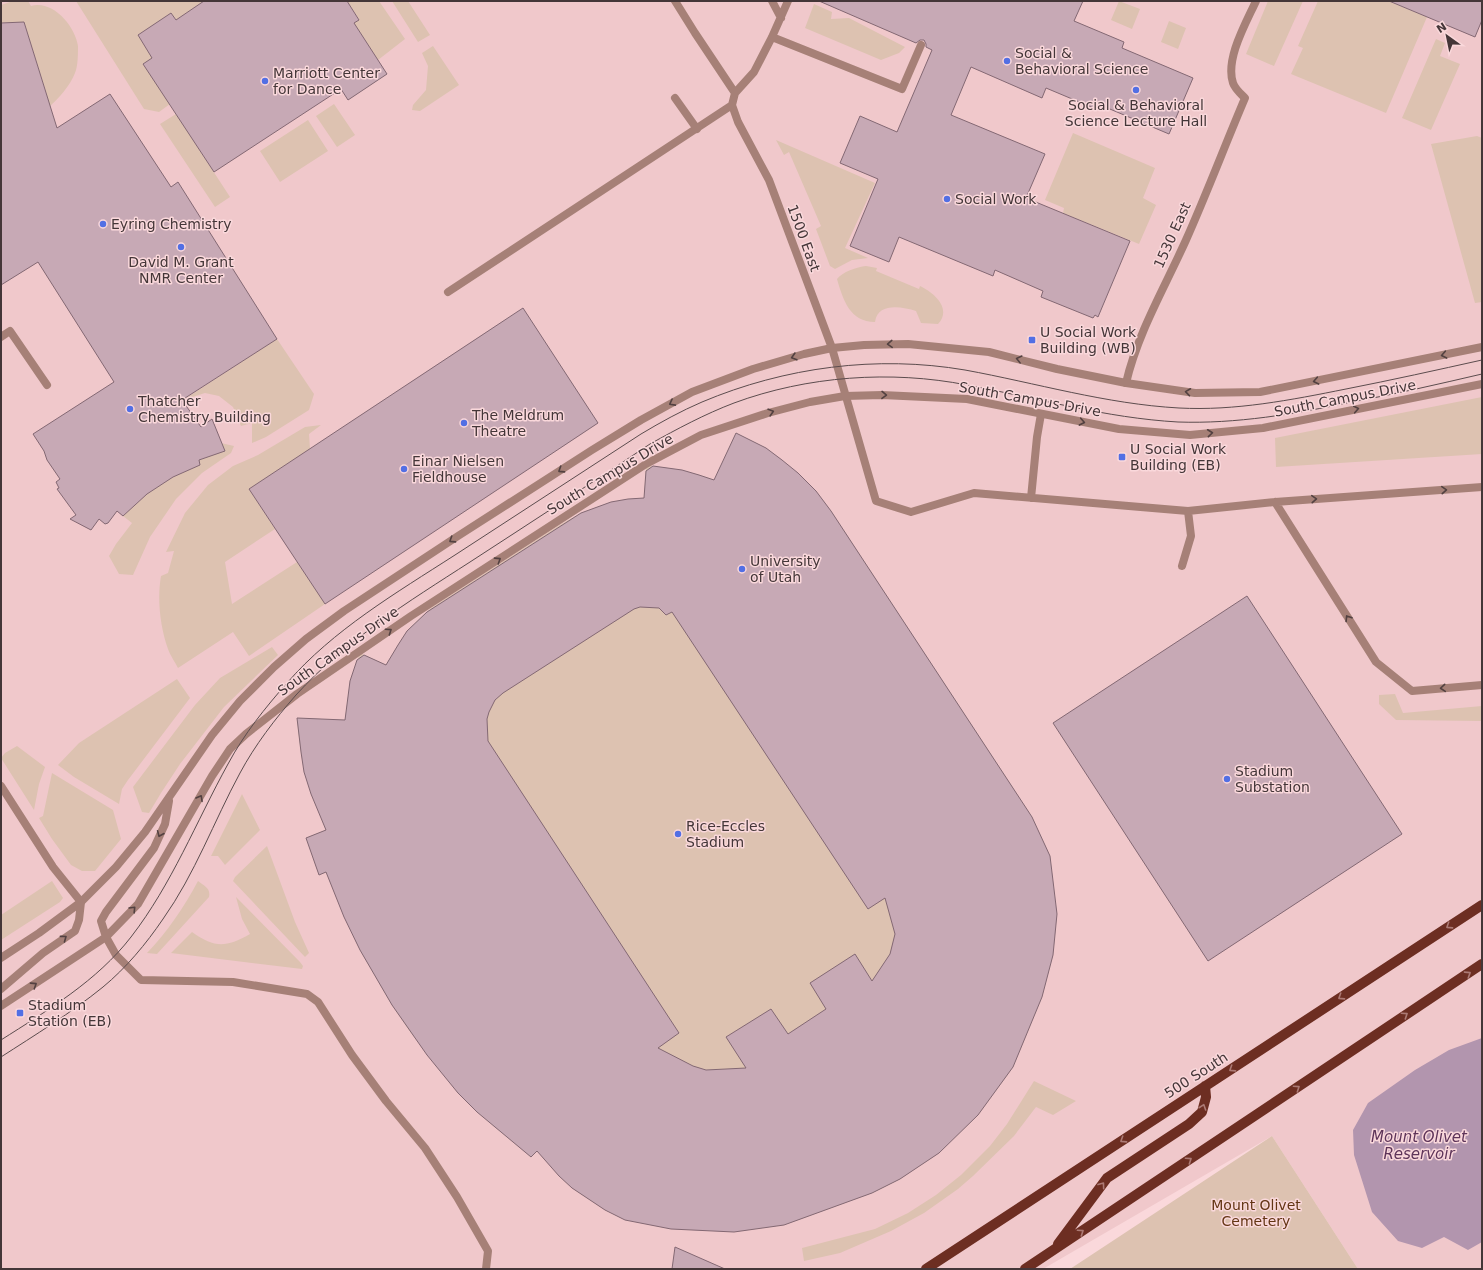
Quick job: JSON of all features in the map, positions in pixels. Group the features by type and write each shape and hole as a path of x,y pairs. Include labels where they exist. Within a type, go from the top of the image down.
{"main road":[{"name":"500 South","path":"926,1269 1482,905"},
{"path":"1025,1269 1482,964"},
{"path":"1053,1250 1106,1178 1189,1124 1202,1112 1206,1097 1205,1086"}],"street":[{"path":"675,1 735,93"},
{"path":"772,1 781,18"},
{"path":"448,292 732,106 735,93 754,72 772,38 788,1"},
{"name":"1530 East","path":"1126,383 1131,361 1186,239 1245,98 1234,84 1231,70 1235,49 1256,1"},
{"path":"772,38 902,89 921,45"},
{"path":"675,98 697,129"},
{"name":"1500 East","path":"732,106 738,122 769,180 832,348 876,501 911,512 974,493 1031,498"},
{"path":"1,337 10,331 47,385"},
{"name":"South Campus Drive","path":"1,958 39,933 81,902 116,868 145,832 212,735 240,701 274,667 306,639 344,611 465,532 641,420 692,392 753,369 804,354 832,348 864,345 908,344 988,352 1057,369 1126,383 1195,393 1260,392 1482,347"},
{"name":"South Campus Drive","path":"1,1006 106,937 138,904 212,776 230,749 246,734 297,694 411,616 646,464 701,435 775,411 810,402 845,396 882,395 966,398 1118,429 1190,435 1263,428 1482,384"},
{"path":"1041,414 1037,437 1031,498 1188,510 1482,487"},
{"path":"1275,502 1376,662 1412,691 1482,685"},
{"path":"1182,566 1191,536 1188,510"},
{"path":"1,786 53,867 81,902 79,920 75,931 43,953 1,989"},
{"path":"170,797 165,824 154,848 106,912 101,921 106,937 116,955 140,980 233,982 307,994 318,1002 352,1055 386,1101 426,1148 457,1197 488,1251 486,1269"}],"shaded area":[{"name":"University of Utah","path":"1,1 1482,1 1482,1269 1358,1269 1272,1136 1043,1269 1,1269"}],"green space":[{"path":"13,1 28,1 31,6 39,5 55,11 68,23 76,38 78,53 75,73 64,92 49,107 43,99 47,95 24,22 1,23 1,5"},
{"path":"76,1 204,1 176,20 171,13 138,35 152,58 143,64 170,104 159,112 144,109"},
{"path":"347,1 379,1 405,39 378,60 354,23 359,19"},
{"path":"392,1 408,1 430,35 418,42"},
{"path":"1119,1 1140,9 1132,29 1111,20"},
{"path":"1268,1 1303,1 1274,66 1246,54"},
{"path":"1318,1 1388,1 1427,17 1386,113 1291,74 1303,48 1298,46"},
{"path":"814,4 832,12 831,19 849,18 905,47 899,53 881,60 805,28"},
{"path":"1169,21 1186,28 1178,49 1161,42"},
{"path":"1436,39 1445,43 1440,56 1460,64 1431,130 1402,118"},
{"path":"433,46 459,85 420,111 412,110 413,105 426,90 428,66 422,53"},
{"path":"334,104 355,135 337,147 316,116"},
{"path":"176,114 230,197 215,207 160,124"},
{"path":"308,120 328,151 280,182 260,151"},
{"path":"1073,133 1155,168 1143,198 1156,205 1139,244 1063,213 1064,208 1045,200"},
{"path":"1477,136 1482,138 1482,302 1475,303 1431,144"},
{"path":"776,140 875,183 845,248 868,258 852,260 835,269 830,266 816,229 821,226 789,152 784,155"},
{"path":"866,266 877,268 876,271 919,289 920,286 936,297 940,302 943,313 938,324 921,323 916,311 898,307 881,311 875,322 866,321 854,314 845,302 837,279 839,276 850,270"},
{"path":"277,339 314,394 309,410 266,437 252,443 252,423 241,426 233,407 219,396 205,393 183,400"},
{"path":"1482,397 1482,454 1276,467 1275,438"},
{"path":"321,425 309,434 310,449 249,489 275,529 225,562 232,604 297,562 325,604 249,656 233,632 178,668 165,640 161,622 159,594 161,576 168,573 174,551 166,552 185,513 208,485 233,466 258,455 305,427"},
{"name":"Rice-Eccles Stadium","path":"736,433 777,457 810,486 821,498 1032,817 1050,856 1053,955 1042,997 1013,1067 978,1115 939,1153 900,1179 872,1193 784,1225 734,1232 605,1210 572,1188 559,1176 538,1150 531,1157 477,1112 458,1093 411,1033 392,1005 360,950 326,872 319,875 306,838 326,830 306,775 300,748 297,718 345,720 350,681 360,653 386,665 407,631 431,608 568,520 599,506 644,498 646,466 681,470 714,480"},
{"path":"221,443 234,446 231,453 202,473 176,499 150,537 133,575 119,574 109,556 132,523 123,516 147,494 173,477 200,465 199,460 224,451"},
{"path":"272,647 278,655 224,707 180,764 149,813 142,812 133,787 195,705 220,678"},
{"path":"177,679 190,698 128,780 122,789 119,804 74,777 58,765 79,743"},
{"path":"1395,694 1403,713 1482,706 1482,721 1396,720 1379,704 1379,695"},
{"path":"17,746 45,767 39,784 34,810 1,758 5,753"},
{"path":"52,773 113,810 121,839 95,871 82,871 71,865 39,818 43,816"},
{"path":"242,794 260,830 225,865 218,856 211,856"},
{"path":"267,846 295,922 309,953 305,957 233,881 235,877"},
{"path":"52,881 63,898 60,902 1,940 1,915"},
{"path":"198,881 208,889 209,897 157,954 147,953 175,918"},
{"path":"236,897 300,962 303,966 302,969 171,953 192,932 207,941 220,944 234,942 250,934 242,919"},
{"path":"1034,1081 1076,1101 1053,1115 1036,1107 1014,1136 973,1176 958,1189 924,1213 891,1231 840,1253 804,1261 802,1248 875,1229 908,1213 936,1195 961,1175 990,1146 1007,1124"},
{"name":"Mount Olivet Cemetery","path":"1272,1136 1358,1269 1070,1269"}],"water":[{"name":"Mount Olivet Reservoir","path":"1482,1038 1482,1242 1468,1250 1444,1237 1422,1248 1398,1241 1372,1212 1354,1155 1353,1130 1368,1103 1415,1070 1449,1050"}],"building":[{"name":"Marriott Center for Dance","path":"204,1 347,1 359,20 354,23 387,74 348,100 341,89 214,172 143,64 152,58 138,35 171,13 176,20"},
{"path":"819,1 1083,1 1074,21 1124,42 1122,48 1193,78 1169,134 1098,104 1096,109 1046,88 1042,98 971,67 951,115 1045,154 1026,198 1130,241 1098,317 1095,315 1093,318 1041,297 1043,291 995,270 993,276 899,237 889,262 850,246 878,179 840,163 860,116 897,132 932,50 926,47 924,40 920,40 916,43"},
{"path":"1389,1 1482,1 1482,20 1475,37"},
{"name":"Eyring Chemistry","path":"24,22 57,128 110,94 171,187 178,182 277,339 182,400 201,427 212,419 225,451 199,460 200,465 173,477 147,494 123,516 117,511 108,523 105,524 99,519 91,530 70,519 76,515 57,489 59,488 56,482 60,479 47,460 44,451 33,434 114,382 38,262 1,285 1,23"},
{"name":"Einar Nielsen Fieldhouse","path":"523,308 598,423 325,604 249,489"},
{"name":"Rice-Eccles Stadium","path":"736,433 766,448 798,473 816,491 831,511 1032,817 1050,856 1057,914 1053,955 1042,997 1013,1067 978,1115 939,1153 900,1179 872,1193 784,1225 734,1232 671,1229 625,1220 605,1210 572,1188 537,1151 531,1157 477,1112 458,1093 427,1055 392,1005 360,950 344,917 326,872 319,875 306,838 326,830 311,794 304,772 297,718 345,720 350,681 357,660 364,655 386,665 407,631 427,612 581,513 611,502 644,498 646,471 653,466 682,470 714,480","holes":["640,607 659,608 666,615 672,612 868,909 885,898 895,934 890,954 872,981 855,954 810,983 826,1009 788,1034 771,1009 726,1037 746,1068 706,1070 693,1066 658,1048 679,1033 488,741 487,719 489,712 495,700 503,693 634,609"]},
{"name":"Stadium Substation","path":"1247,596 1402,834 1208,961 1053,723"},
{"path":"675,1247 725,1269 672,1269"}],"tram line":[{"path":"1,1040 71,994 118,953 146,917 159,896 216,786 241,742 279,692 324,646 388,598 641,434 694,405 766,380 798,373 832,367 865,364 898,364 965,370 1098,398 1152,406 1179,408 1221,408 1263,404 1305,397 1482,360"},
{"path":"1,1057 53,1024 91,997 120,972 150,938 185,884 240,773 259,742 296,695 315,675 357,639 401,607 650,444 712,412 762,394 791,387 820,381 879,377 938,380 1098,412 1151,420 1178,422 1244,420 1309,410 1482,374"}],"place":[{"name":"Social & Behavioral Science","path":"1007,61"},
{"name":"Marriott Center for Dance","path":"265,81"},
{"name":"Social & Behavioral Science Lecture Hall","path":"1136,90"},
{"name":"Social Work","path":"947,199"},
{"name":"Eyring Chemistry","path":"103,224"},
{"name":"David M. Grant NMR Center","path":"181,247"},
{"name":"U Social Work Building (WB)","path":"1032,340"},
{"name":"Thatcher Chemistry Building","path":"130,409"},
{"name":"The Meldrum Theatre","path":"464,423"},
{"name":"U Social Work Building (EB)","path":"1122,457"},
{"name":"Einar Nielsen Fieldhouse","path":"404,469"},
{"name":"University of Utah","path":"742,569"},
{"name":"Stadium Substation","path":"1227,779"},
{"name":"Rice-Eccles Stadium","path":"678,834"},
{"name":"Stadium Station (EB)","path":"20,1013"}]}
